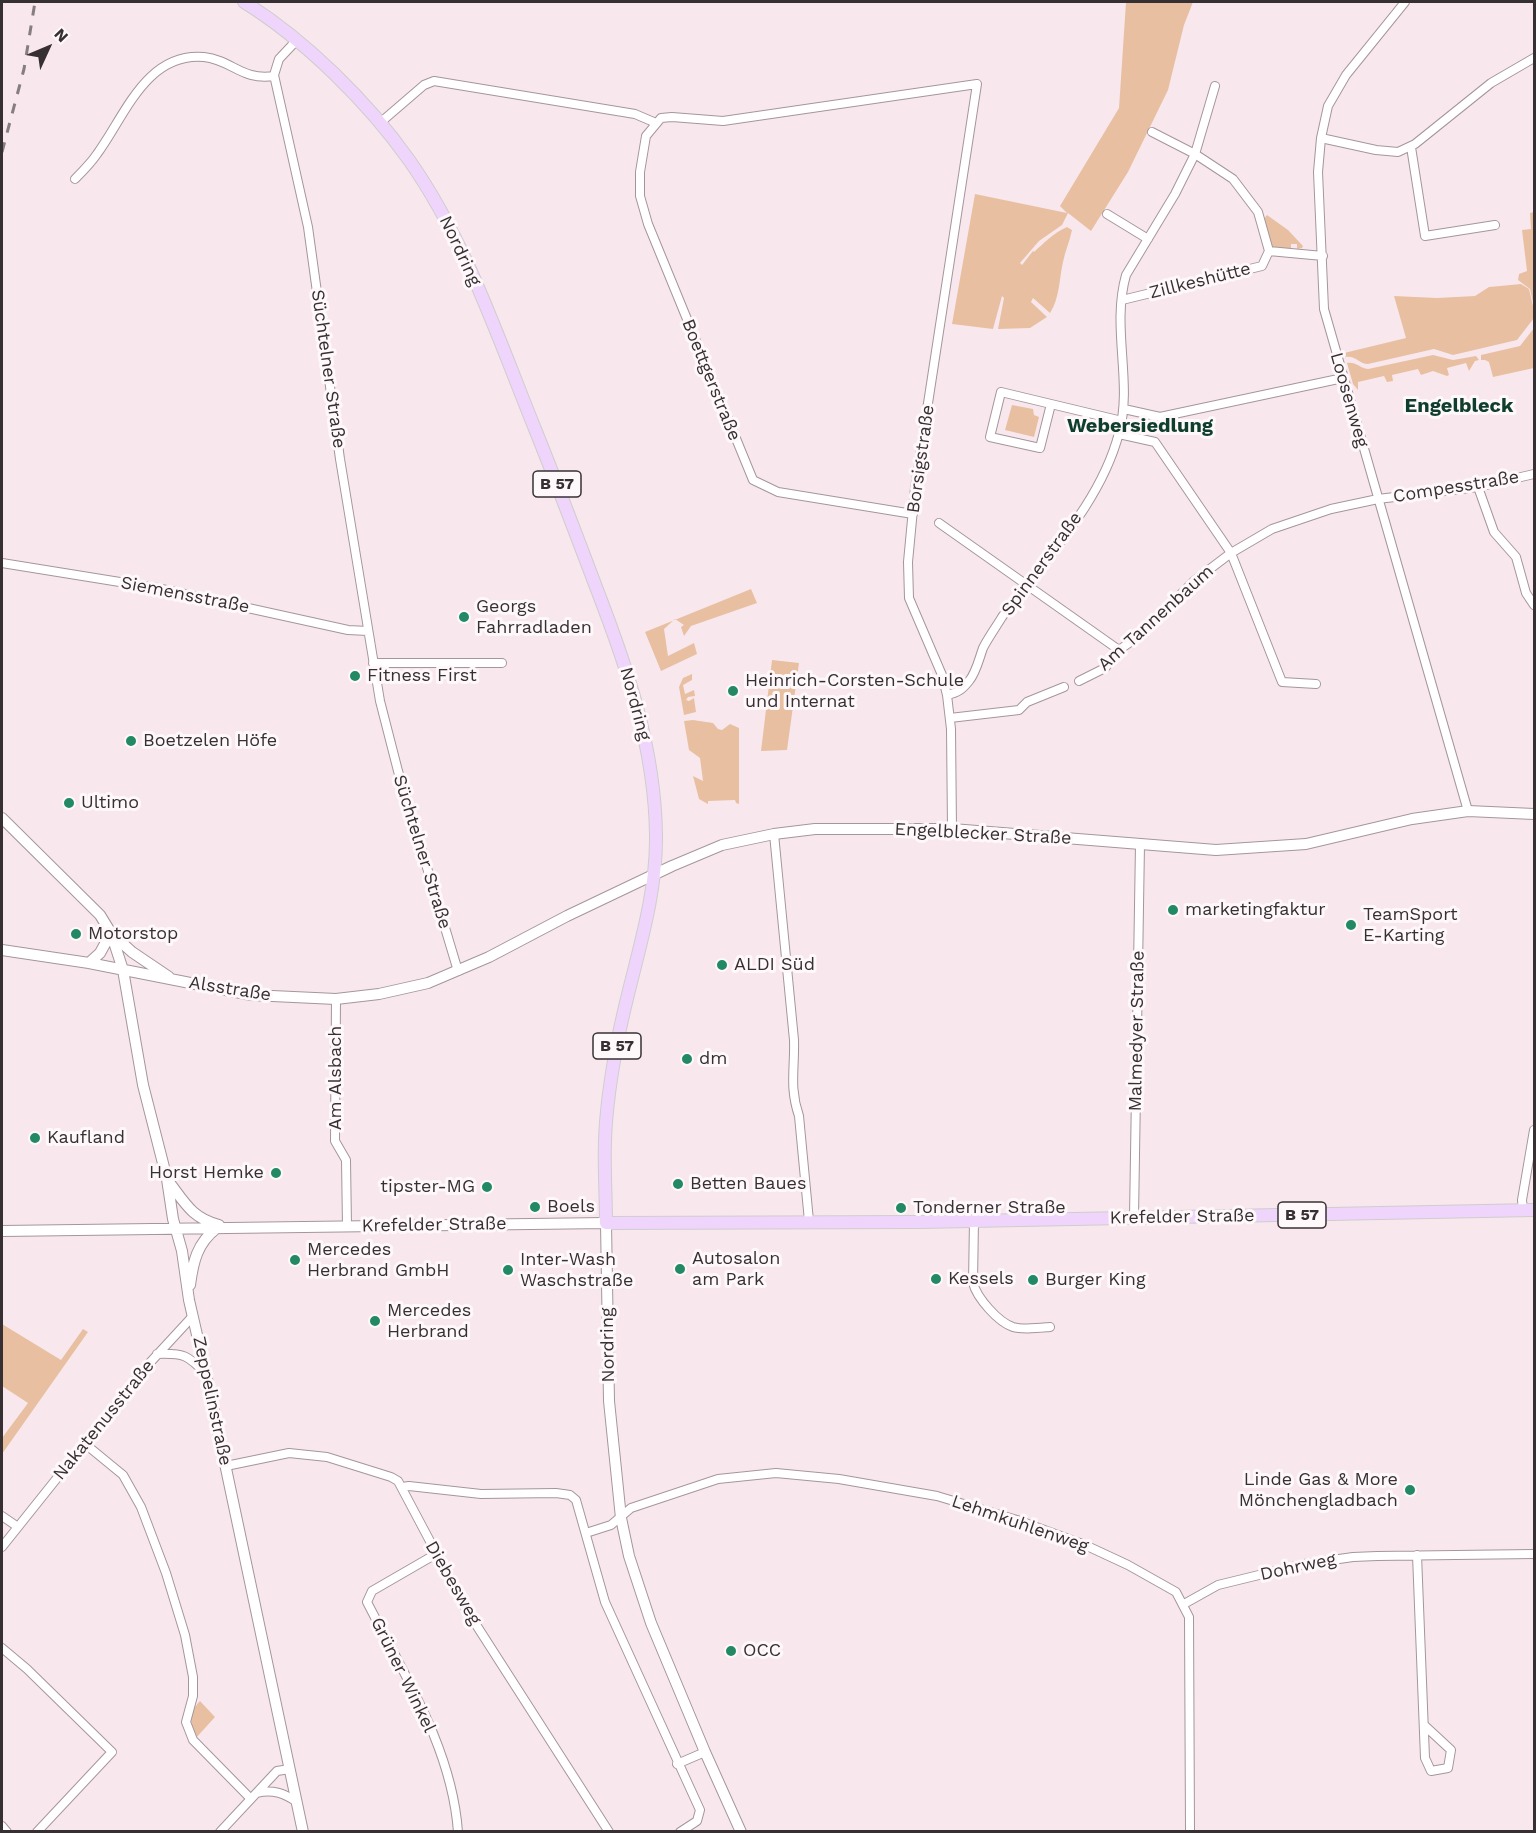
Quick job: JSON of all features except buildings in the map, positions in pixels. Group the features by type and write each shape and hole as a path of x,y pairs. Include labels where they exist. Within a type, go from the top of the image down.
{"main road":[{"name":"Nordring","path":"244,2 296,41 339,78 381,122 411,163 441,211 458,244 558,487 616,639 644,734 651,770 656,833 656,873 619,1035 609,1095 605,1140 606,1222"},
{"name":"Krefelder Straße","path":"606,1222 974,1220 1529,1210"}],"street":[{"name":"Loosenweg","path":"1405,2 1346,75 1328,106 1321,138 1318,172 1324,309 1468,811"},
{"path":"75,179 96,155 136,93 160,68 175,61 204,57 219,60 251,76 261,78 274,76 279,59 296,41"},
{"path":"1321,138 1376,150 1398,152 1411,147 1491,83 1534,58"},
{"name":"Süchtelner Straße","path":"274,76 308,227 340,459 380,701 398,771 458,971"},
{"path":"381,122 424,86 434,81 635,114 656,123"},
{"name":"Borsigstraße","path":"656,123 661,118 672,117 723,121 977,84 915,488 908,562 909,598 942,675 950,718 952,829"},
{"name":"Zillkeshütte","path":"1120,323 1126,275 1176,194 1196,154 1215,86"},
{"name":"Boettgerstraße","path":"656,123 646,136 640,172 640,196 648,224 753,480 778,492 913,514"},
{"name":"Zillkeshütte","path":"1122,300 1262,266 1269,251 1258,212 1233,179 1196,154 1152,132"},
{"path":"1411,147 1425,236 1495,225"},
{"path":"1107,214 1148,239"},
{"name":"Zillkeshütte","path":"1269,251 1323,256"},
{"name":"Spinnerstraße","path":"946,695 958,692 971,679 984,646 1003,617 1095,492 1111,457 1124,409 1120,323"},
{"path":"1124,409 1160,417 1343,378"},
{"path":"1051,404 1040,448 990,437 1001,392 1122,421"},
{"path":"1119,434 1155,442 1231,553"},
{"name":"Compesstraße","path":"1378,499 1478,487 1534,474"},
{"path":"1478,487 1494,532 1516,557 1526,593 1534,605"},
{"name":"Am Tannenbaum","path":"1079,681 1105,668 1119,650 1139,636 1194,581 1231,553 1272,529 1332,509 1378,499"},
{"path":"939,523 1119,650"},
{"name":"Am Tannenbaum","path":"1231,553 1282,682 1316,684"},
{"name":"Siemensstraße","path":"2,563 158,588 348,630 368,631"},
{"path":"373,663 502,663"},
{"path":"950,718 1019,710 1033,699 1065,687"},
{"name":"Engelblecker Straße","path":"458,971 656,873 722,846 774,834 815,829 952,829 1216,850 1306,844 1412,819 1468,811 1534,814"},
{"path":"2,818 100,915 111,933 132,952 174,980"},
{"path":"774,834 794,1040 792,1066 794,1101 799,1116 809,1221"},
{"name":"Malmedyer Straße","path":"1134,1217 1140,844"},
{"path":"89,963 100,953 111,933"},
{"name":"Zeppelinstraße","path":"111,933 123,970 143,1085 167,1179 182,1251 189,1300 303,1832"},
{"name":"Alsstraße","path":"2,950 89,963 251,995 336,999 412,987 458,971"},
{"name":"Am Alsbach","path":"336,999 335,1141 346,1160 347,1226"},
{"path":"1529,1210 1522,1200 1534,1130"},
{"path":"167,1179 199,1218 229,1228"},
{"path":"974,1220 973,1283 975,1291 1005,1324 1015,1328 1050,1327"},
{"name":"Krefelder Straße","path":"2,1231 606,1222"},
{"name":"Nordring","path":"606,1222 609,1401 621,1518 629,1556 651,1623 738,1829"},
{"path":"189,1300 196,1257 205,1236 217,1228"},
{"name":"Nakatenusstraße","path":"2,1547 84,1443 158,1354 193,1316"},
{"path":"158,1354 180,1353 191,1359 206,1374"},
{"path":"84,1443 123,1475 141,1507 166,1573 185,1635 193,1677 193,1696 186,1722 193,1740 254,1796"},
{"path":"226,1466 289,1453 327,1457 391,1477 402,1487 481,1494 564,1493 570,1495 576,1500 605,1602 677,1764 700,1810 697,1821 680,1832"},
{"name":"Lehmkuhlenweg","path":"621,1518 631,1508 718,1479 776,1473 839,1479 937,1496 1017,1520 1085,1545 1128,1565 1176,1592 1184,1604"},
{"name":"Diebesweg","path":"402,1487 466,1609 609,1832"},
{"path":"2,1516 18,1527"},
{"path":"586,1533 611,1526 621,1518"},
{"name":"Grüner Winkel","path":"436,1554 372,1591 367,1602 433,1731 452,1792 458,1832"},
{"name":"Dohrweg","path":"1184,1604 1218,1585 1304,1564 1353,1557 1534,1554"},
{"path":"1417,1555 1425,1758 1431,1771 1449,1768 1451,1750 1424,1725"},
{"path":"1184,1604 1189,1617 1190,1832"},
{"path":"2,1648 27,1669 112,1752 37,1832"},
{"path":"677,1764 705,1752"},
{"path":"220,1832 277,1771 290,1769"},
{"path":"254,1796 270,1790 297,1802"},
{"path":"2,1826 7,1832"}],"shaded area":[{"path":"1126,2 1193,2 1184,25 1168,90 1128,172 1091,231 1068,213 1062,225 1039,241 1020,263 1022,265 1033,251 1057,232 1067,227 1072,230 1057,294 1050,313 1033,298 1031,302 1047,317 1030,328 998,329 1004,298 1002,296 993,329 952,324 975,194 1067,213 1060,206 1119,108"},
{"path":"1534,212 1534,307 1530,289 1518,280 1519,274 1527,271 1522,230 1531,229 1530,213"},
{"path":"1267,215 1288,230 1303,246 1302,248 1297,249 1297,244 1291,244 1291,249 1270,245 1264,219"},
{"path":"1521,284 1529,289 1534,318 1517,340 1453,355 1434,349 1368,364 1352,357 1345,357 1344,353 1406,338 1394,296 1437,298 1475,296 1489,287"},
{"path":"1534,328 1534,368 1493,377 1489,362 1481,360 1481,355 1520,346"},
{"path":"1433,355 1453,360 1476,356 1479,360 1475,361 1469,371 1466,363 1447,368 1449,375 1447,376 1433,371 1421,375 1418,369 1392,375 1393,381 1387,382 1384,376 1358,382 1358,390 1353,384 1347,363 1368,369"},
{"path":"1012,405 1033,409 1034,415 1039,417 1034,437 1005,430"},
{"path":"751,589 757,603 691,626 684,636 681,627 684,625 676,620"},
{"path":"673,620 664,629 668,656 694,643 697,654 661,671 645,632"},
{"path":"772,660 799,663 787,750 761,751"},
{"path":"692,674 692,680 683,685 685,694 694,690 695,696 688,697 686,700 694,698 696,712 684,715 679,687 683,678"},
{"path":"684,721 713,723 722,730 730,724 739,728 739,804 735,800 708,801 708,804 699,799 693,776 703,781 700,758 689,750"},
{"path":"2,1324 61,1360 83,1329 88,1332 2,1454 2,1438 28,1403 2,1386"},
{"path":"200,1701 215,1717 196,1738 191,1718 193,1710"}],"railway":[{"path":"2,152 24,69 35,2"}],"place":[{"name":"Georgs Fahrradladen","path":"464,617"},
{"name":"Fitness First","path":"355,676"},
{"name":"Heinrich-Corsten-Schule und Internat","path":"733,691"},
{"name":"Boetzelen Höfe","path":"131,741"},
{"name":"Ultimo","path":"69,803"},
{"name":"marketingfaktur","path":"1173,910"},
{"name":"TeamSport E-Karting","path":"1351,925"},
{"name":"Motorstop","path":"76,934"},
{"name":"ALDI Süd","path":"722,965"},
{"name":"dm","path":"687,1059"},
{"name":"Kaufland","path":"35,1138"},
{"name":"Horst Hemke","path":"276,1173"},
{"name":"Betten Baues","path":"678,1184"},
{"name":"tipster-MG","path":"487,1187"},
{"name":"Boels","path":"535,1207"},
{"name":"Tonderner Straße","path":"901,1208"},
{"name":"Mercedes Herbrand GmbH","path":"295,1260"},
{"name":"Autosalon am Park","path":"680,1269"},
{"name":"Inter-Wash Waschstraße","path":"508,1270"},
{"name":"Kessels","path":"936,1279"},
{"name":"Burger King","path":"1033,1280"},
{"name":"Mercedes Herbrand","path":"375,1321"},
{"name":"Linde Gas & More Mönchengladbach","path":"1410,1490"},
{"name":"OCC","path":"731,1651"}],"district":[{"name":"Engelbleck","path":"1459,406"},
{"name":"Webersiedlung","path":"1140,426"}]}
